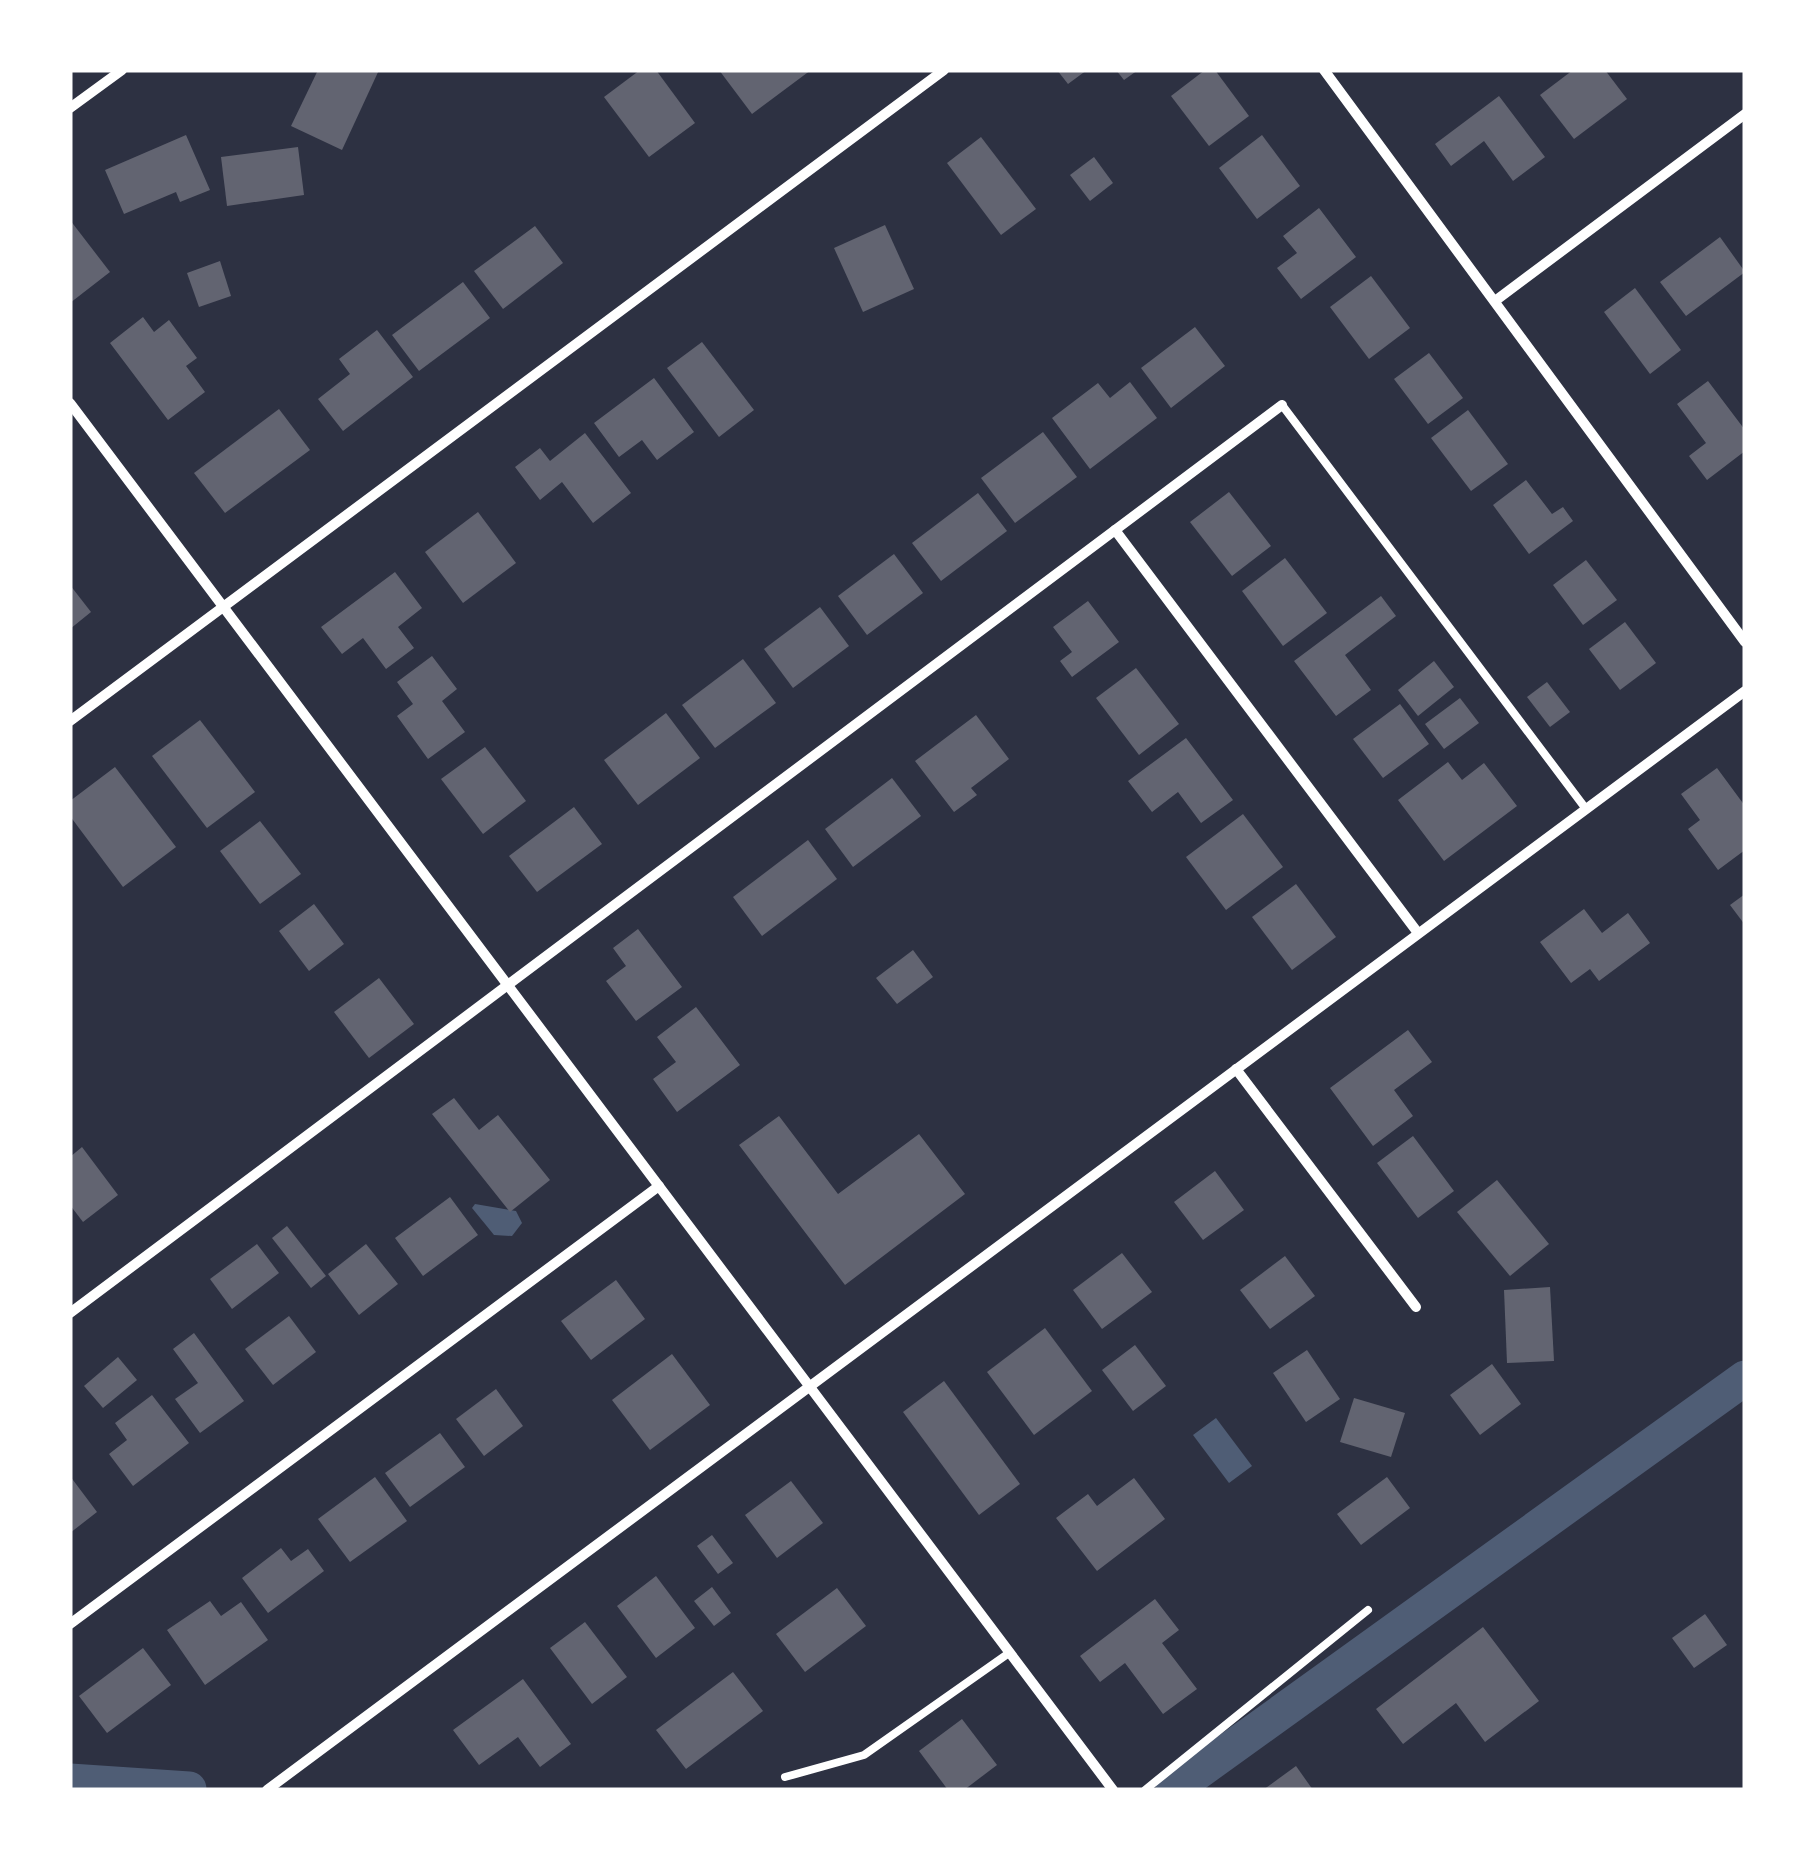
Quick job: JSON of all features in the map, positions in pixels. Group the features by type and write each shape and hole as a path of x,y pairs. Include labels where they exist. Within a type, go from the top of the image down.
{"street":[{"path":"70,108 122,70"},
{"path":"70,721 944,70"},
{"path":"1324,70 1745,642"},
{"path":"1495,301 1745,114"},
{"path":"70,404 1112,1790"},
{"path":"70,1313 1282,405"},
{"path":"1115,530 1418,933"},
{"path":"267,1790 1741,694 1745,708"},
{"path":"1236,1069 1416,1307"},
{"path":"70,1624 659,1186"}],"lane":[{"path":"1282,405 1586,809"},
{"path":"1145,1790 1368,1610"},
{"path":"785,1778 864,1755 1009,1653"}],"water":[{"path":"475,1204 516,1211 522,1223 512,1236 494,1235 472,1208"},
{"path":"1216,1418 1252,1466 1229,1483 1193,1435"}],"building":[{"path":"318,70 379,70 342,150 291,126"},
{"path":"640,70 656,70 695,123 649,157 604,97"},
{"path":"719,70 811,70 752,114"},
{"path":"1057,70 1087,70 1068,84"},
{"path":"1116,70 1138,70 1124,80"},
{"path":"1205,70 1215,70 1249,116 1209,146 1171,96"},
{"path":"1573,70 1605,70 1627,99 1574,139 1540,95"},
{"path":"1499,96 1545,157 1513,181 1484,141 1451,166 1435,144"},
{"path":"186,135 210,190 180,202 176,192 124,214 105,170"},
{"path":"1262,135 1300,186 1257,219 1219,168"},
{"path":"981,137 1036,209 1001,235 947,163"},
{"path":"298,147 304,195 227,206 221,157"},
{"path":"1094,157 1113,183 1090,201 1070,175"},
{"path":"1319,208 1356,257 1301,299 1277,268 1297,253 1283,236"},
{"path":"70,220 110,272 70,303"},
{"path":"885,225 914,289 863,312 834,248"},
{"path":"535,226 563,263 503,309 474,271"},
{"path":"1720,237 1745,272 1686,316 1660,282"},
{"path":"220,261 231,296 199,307 187,273"},
{"path":"1371,276 1410,328 1369,359 1330,307"},
{"path":"463,282 490,318 419,371 392,335"},
{"path":"1635,288 1681,350 1650,374 1604,312"},
{"path":"143,317 154,332 169,320 197,358 186,366 205,392 168,420 110,343"},
{"path":"1195,327 1225,366 1171,408 1141,368"},
{"path":"377,330 413,377 343,431 318,399 350,374 339,359"},
{"path":"702,342 754,410 719,437 667,368"},
{"path":"1429,353 1463,398 1428,424 1394,379"},
{"path":"654,378 694,432 657,460 642,440 619,457 594,423"},
{"path":"1708,381 1745,430 1745,451 1707,480 1689,456 1706,443 1677,404"},
{"path":"1130,382 1157,418 1090,469 1052,418 1098,383 1110,398"},
{"path":"279,409 310,450 225,513 194,473"},
{"path":"1468,410 1508,464 1471,491 1431,438"},
{"path":"1043,432 1077,477 1015,523 981,478"},
{"path":"585,433 631,493 593,523 562,482 540,500 515,467 540,448 550,461"},
{"path":"1526,480 1552,514 1563,507 1573,521 1529,554 1493,505"},
{"path":"1229,492 1271,546 1232,576 1190,522"},
{"path":"978,493 1007,531 941,581 912,543"},
{"path":"478,512 516,563 463,603 425,552"},
{"path":"894,554 923,593 867,635 838,596"},
{"path":"1285,558 1327,613 1283,646 1242,591"},
{"path":"1586,560 1617,600 1583,625 1553,585"},
{"path":"395,572 422,608 398,627 414,648 386,669 363,638 342,654 321,627"},
{"path":"70,585 91,612 70,629"},
{"path":"1381,596 1396,616 1345,655 1371,690 1336,716 1294,661"},
{"path":"1088,601 1119,642 1072,677 1060,661 1072,652 1053,627"},
{"path":"820,607 849,646 793,688 764,649"},
{"path":"1625,622 1656,663 1620,690 1589,649"},
{"path":"432,656 457,689 442,701 465,732 428,759 397,716 413,704 397,682"},
{"path":"743,659 776,703 715,748 682,705"},
{"path":"1434,661 1454,687 1418,716 1398,690"},
{"path":"1136,668 1179,724 1139,755 1096,698"},
{"path":"1547,682 1570,712 1550,727 1527,697"},
{"path":"1460,698 1479,723 1444,749 1425,724"},
{"path":"1400,704 1429,744 1383,778 1353,739"},
{"path":"666,713 700,758 638,805 604,760"},
{"path":"976,715 1009,759 971,788 977,795 954,812 915,761"},
{"path":"200,720 255,792 207,828 152,756"},
{"path":"1186,738 1233,800 1201,823 1178,792 1152,812 1128,781"},
{"path":"485,747 526,801 483,834 441,779"},
{"path":"1448,762 1462,780 1484,763 1517,806 1444,861 1398,800"},
{"path":"115,767 176,847 123,887 70,816 70,801"},
{"path":"1717,768 1745,806 1745,850 1718,870 1688,829 1700,820 1681,794"},
{"path":"892,778 921,816 853,867 825,829"},
{"path":"574,807 602,844 537,892 509,856"},
{"path":"1243,814 1283,867 1226,910 1186,857"},
{"path":"260,821 301,874 260,904 220,851"},
{"path":"808,840 837,879 762,936 733,897"},
{"path":"1296,884 1336,937 1292,970 1252,917"},
{"path":"1745,894 1745,925 1730,905"},
{"path":"314,904 344,944 309,971 279,931"},
{"path":"1584,909 1602,933 1628,913 1650,943 1599,981 1590,969 1571,983 1540,942"},
{"path":"638,929 682,987 636,1021 606,981 626,966 613,948"},
{"path":"913,950 933,977 897,1004 876,978"},
{"path":"379,978 414,1024 369,1058 334,1012"},
{"path":"696,1007 740,1065 677,1112 653,1079 676,1062 657,1037"},
{"path":"1408,1030 1432,1062 1394,1090 1413,1116 1373,1146 1330,1088"},
{"path":"454,1098 479,1130 498,1115 550,1180 510,1212 432,1114"},
{"path":"779,1116 838,1194 919,1134 965,1194 845,1285 739,1145"},
{"path":"1413,1136 1454,1191 1418,1218 1377,1163"},
{"path":"82,1147 118,1195 83,1222 70,1205 70,1157"},
{"path":"1215,1171 1244,1210 1203,1240 1174,1202"},
{"path":"1497,1180 1549,1244 1510,1276 1457,1212"},
{"path":"450,1197 478,1235 423,1276 395,1238"},
{"path":"287,1226 326,1276 311,1288 272,1238"},
{"path":"257,1244 279,1273 232,1309 210,1279"},
{"path":"366,1244 398,1284 359,1315 328,1274"},
{"path":"1122,1253 1152,1292 1102,1329 1073,1290"},
{"path":"1285,1256 1315,1296 1270,1329 1240,1290"},
{"path":"616,1280 645,1319 591,1360 561,1321"},
{"path":"1550,1287 1554,1361 1507,1363 1504,1290"},
{"path":"289,1316 316,1352 273,1385 245,1349"},
{"path":"1045,1328 1092,1391 1034,1435 987,1372"},
{"path":"194,1333 244,1401 200,1433 175,1399 198,1383 173,1349"},
{"path":"1135,1345 1166,1386 1133,1411 1102,1370"},
{"path":"1307,1350 1340,1399 1306,1422 1273,1373"},
{"path":"672,1354 710,1405 650,1450 612,1400"},
{"path":"118,1357 137,1380 103,1408 84,1386"},
{"path":"1492,1364 1521,1404 1480,1435 1450,1395"},
{"path":"944,1381 1020,1484 979,1515 903,1412"},
{"path":"496,1389 523,1426 484,1456 456,1419"},
{"path":"152,1395 189,1443 133,1486 109,1454 127,1440 115,1423"},
{"path":"1354,1398 1405,1413 1391,1457 1340,1442"},
{"path":"440,1433 465,1467 410,1507 385,1473"},
{"path":"70,1476 97,1512 70,1533"},
{"path":"375,1477 407,1521 350,1562 318,1519"},
{"path":"1387,1477 1410,1508 1361,1545 1337,1514"},
{"path":"1134,1478 1165,1519 1097,1571 1056,1518 1088,1494 1097,1506"},
{"path":"791,1481 823,1523 777,1558 745,1515"},
{"path":"712,1535 733,1563 718,1574 697,1546"},
{"path":"281,1548 291,1561 308,1549 324,1571 268,1613 242,1578"},
{"path":"656,1576 695,1628 656,1658 617,1606"},
{"path":"712,1587 731,1613 714,1626 694,1601"},
{"path":"837,1588 866,1626 805,1672 776,1634"},
{"path":"1155,1599 1179,1630 1162,1643 1197,1689 1163,1714 1125,1663 1100,1682 1080,1656"},
{"path":"210,1601 221,1616 241,1602 268,1640 205,1685 167,1630"},
{"path":"1705,1614 1727,1645 1694,1668 1672,1638"},
{"path":"585,1622 627,1677 592,1704 550,1648"},
{"path":"1483,1627 1539,1701 1485,1742 1456,1703 1403,1744 1376,1709"},
{"path":"143,1648 171,1685 107,1733 79,1696"},
{"path":"733,1672 763,1711 686,1769 656,1730"},
{"path":"523,1679 571,1744 540,1767 518,1737 479,1765 453,1730"},
{"path":"962,1719 997,1765 964,1790 948,1790 919,1751"},
{"path":"1296,1766 1313,1790 1263,1790"}],"waterway":[{"path":"1173,1790 1745,1378"},
{"path":"70,1781 189,1789"}]}
